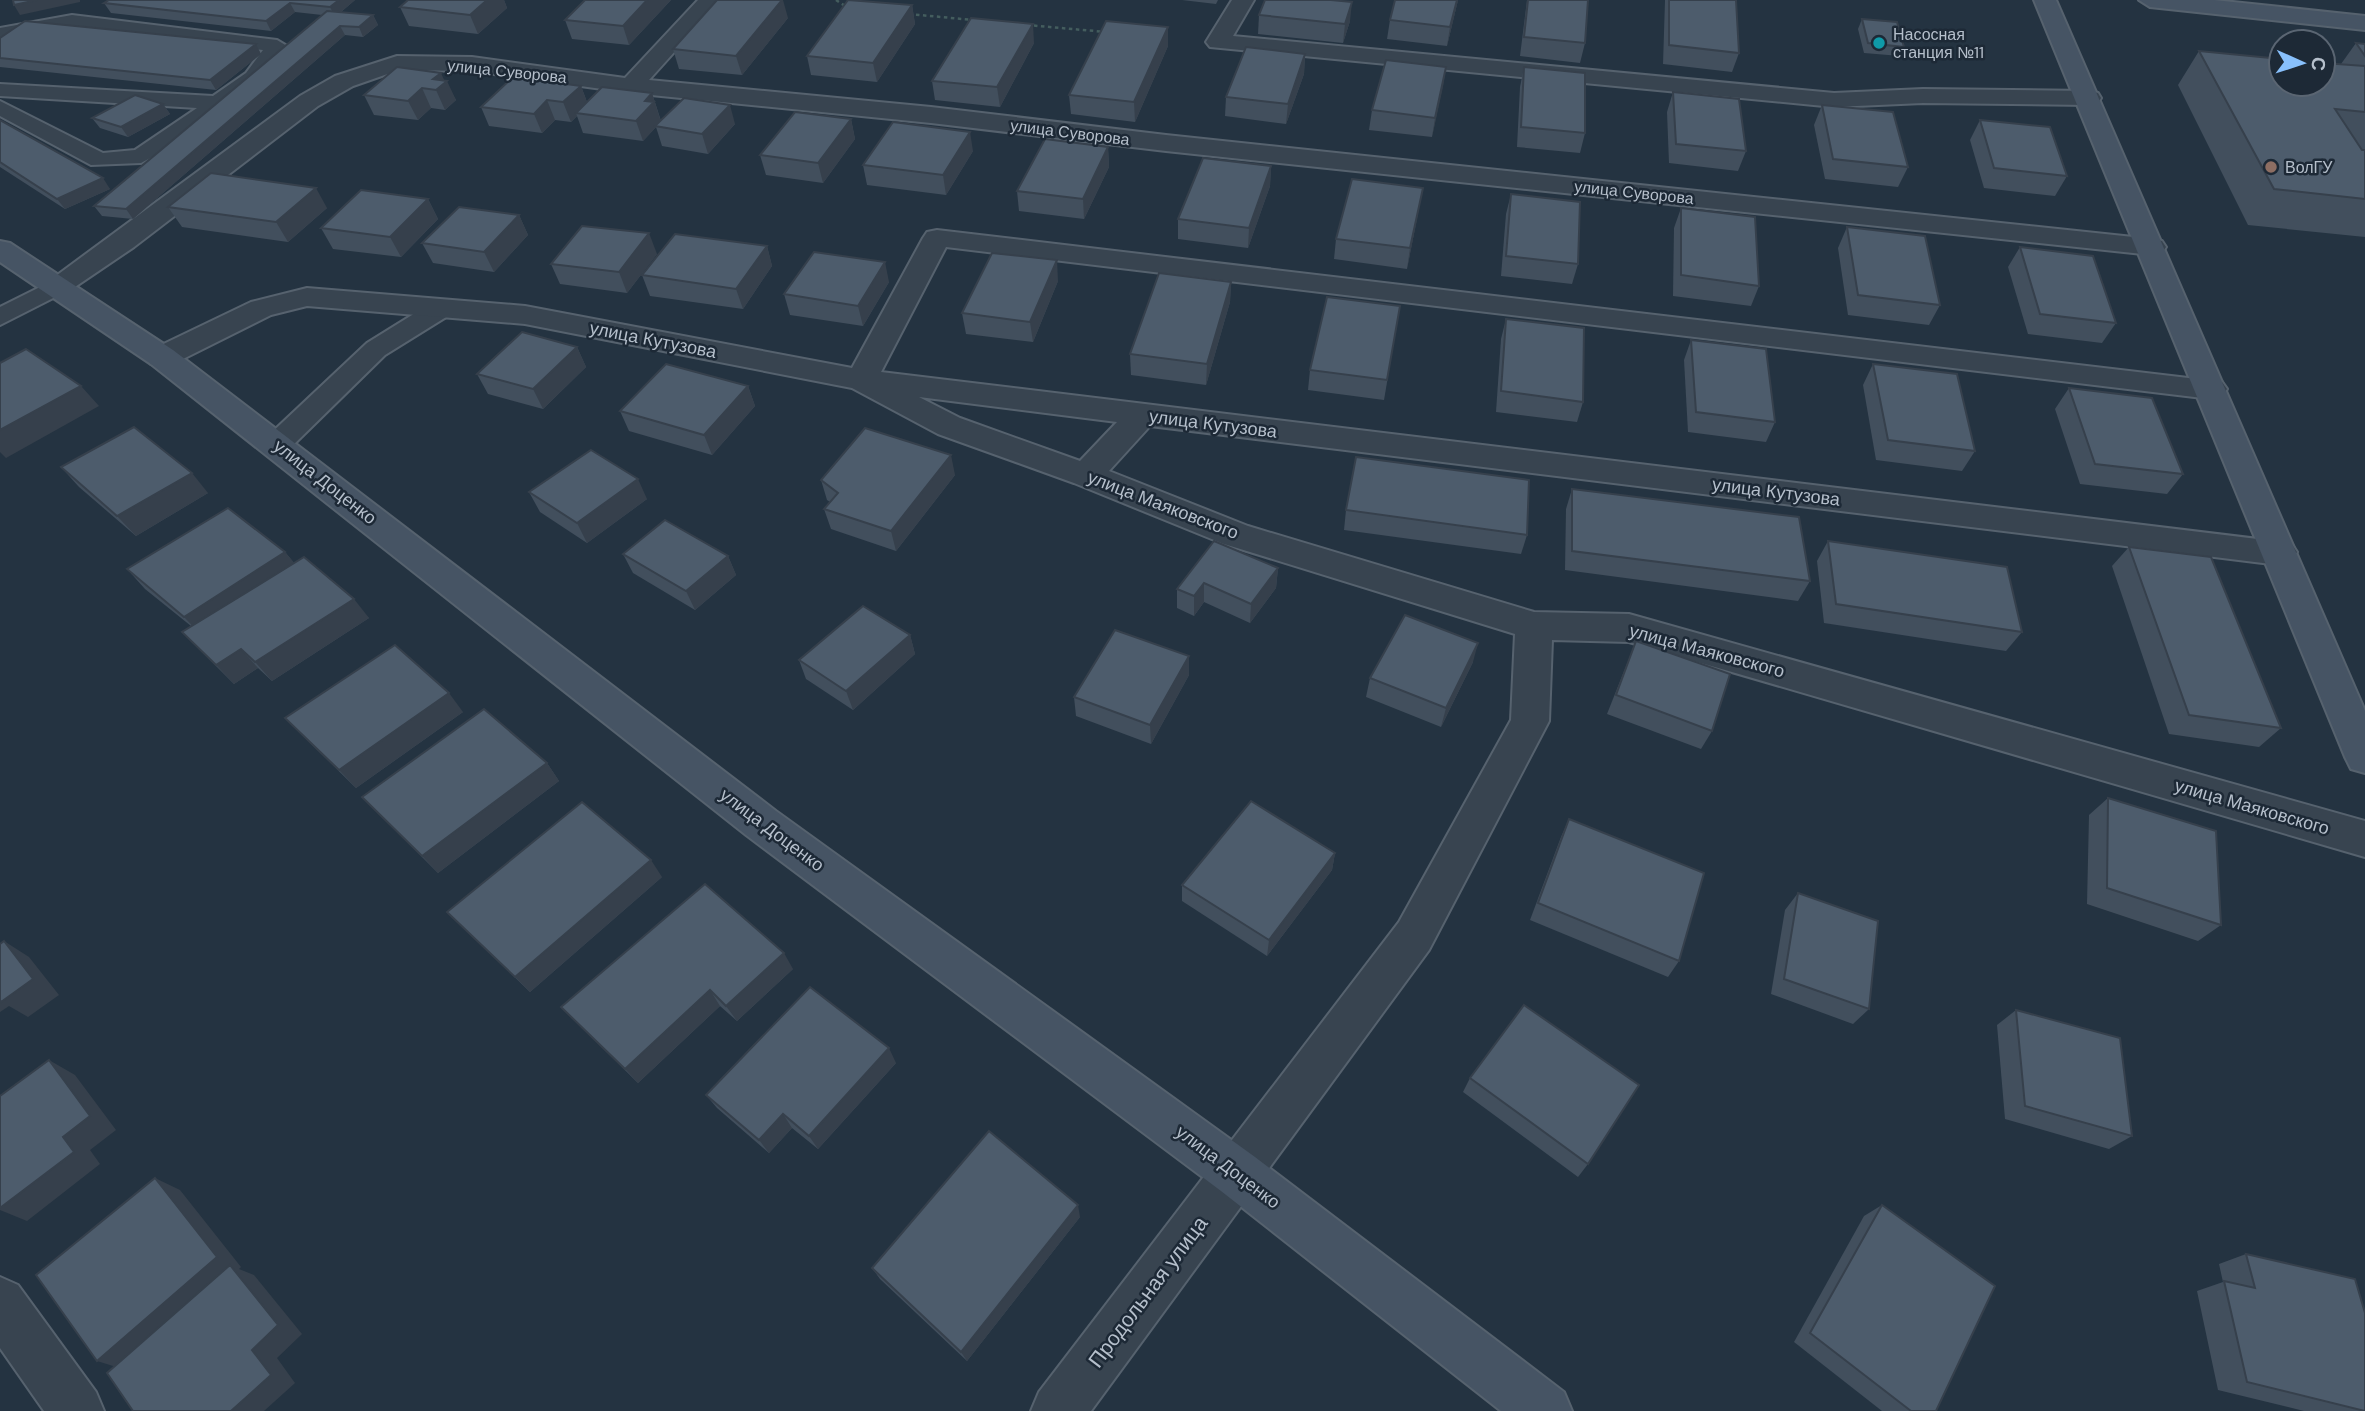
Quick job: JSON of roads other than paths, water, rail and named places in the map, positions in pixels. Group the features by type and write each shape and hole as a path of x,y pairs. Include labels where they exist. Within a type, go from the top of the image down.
{"main road":[{"path":"2045,0 2089,97 2365,757"},
{"path":"2150,0 2365,23"},
{"name":"улица Доценко","path":"0,249 162,357 761,823 1238,1174 1545,1411"}],"street":[{"path":"631,86 710,0"},
{"path":"1242,0 1218,42 1834,100 1923,96 2089,97"},
{"name":"улица Суворова","path":"56,287 124,241 309,101 344,81 397,63 472,64 631,86 931,115 1166,143 2151,247"},
{"path":"861,380 937,238 2211,390"},
{"name":"улица Кутузова","path":"162,357 261,308 307,297 525,315 861,380 2279,552"},
{"name":"улица Маяковского","path":"861,380 949,426 1086,475 1236,535 1534,626 1629,628 2365,839"},
{"path":"1086,475 1142,415"},
{"name":"Продольная улица","path":"1058,1411 1414,936 1530,721 1534,626"},
{"path":"0,1303 76,1411"}],"lane":[{"path":"72,21 89,7"},
{"path":"0,35 21,28 72,21 277,46 253,76 175,135 141,156 99,160 0,107"},
{"path":"0,90 219,103"},
{"path":"0,317 56,287"},
{"path":"277,444 376,349 442,309"}],"place":[{"name":"Насосная станция №11","path":"1879,43"},
{"name":"ВолГУ","path":"2271,167"}]}
